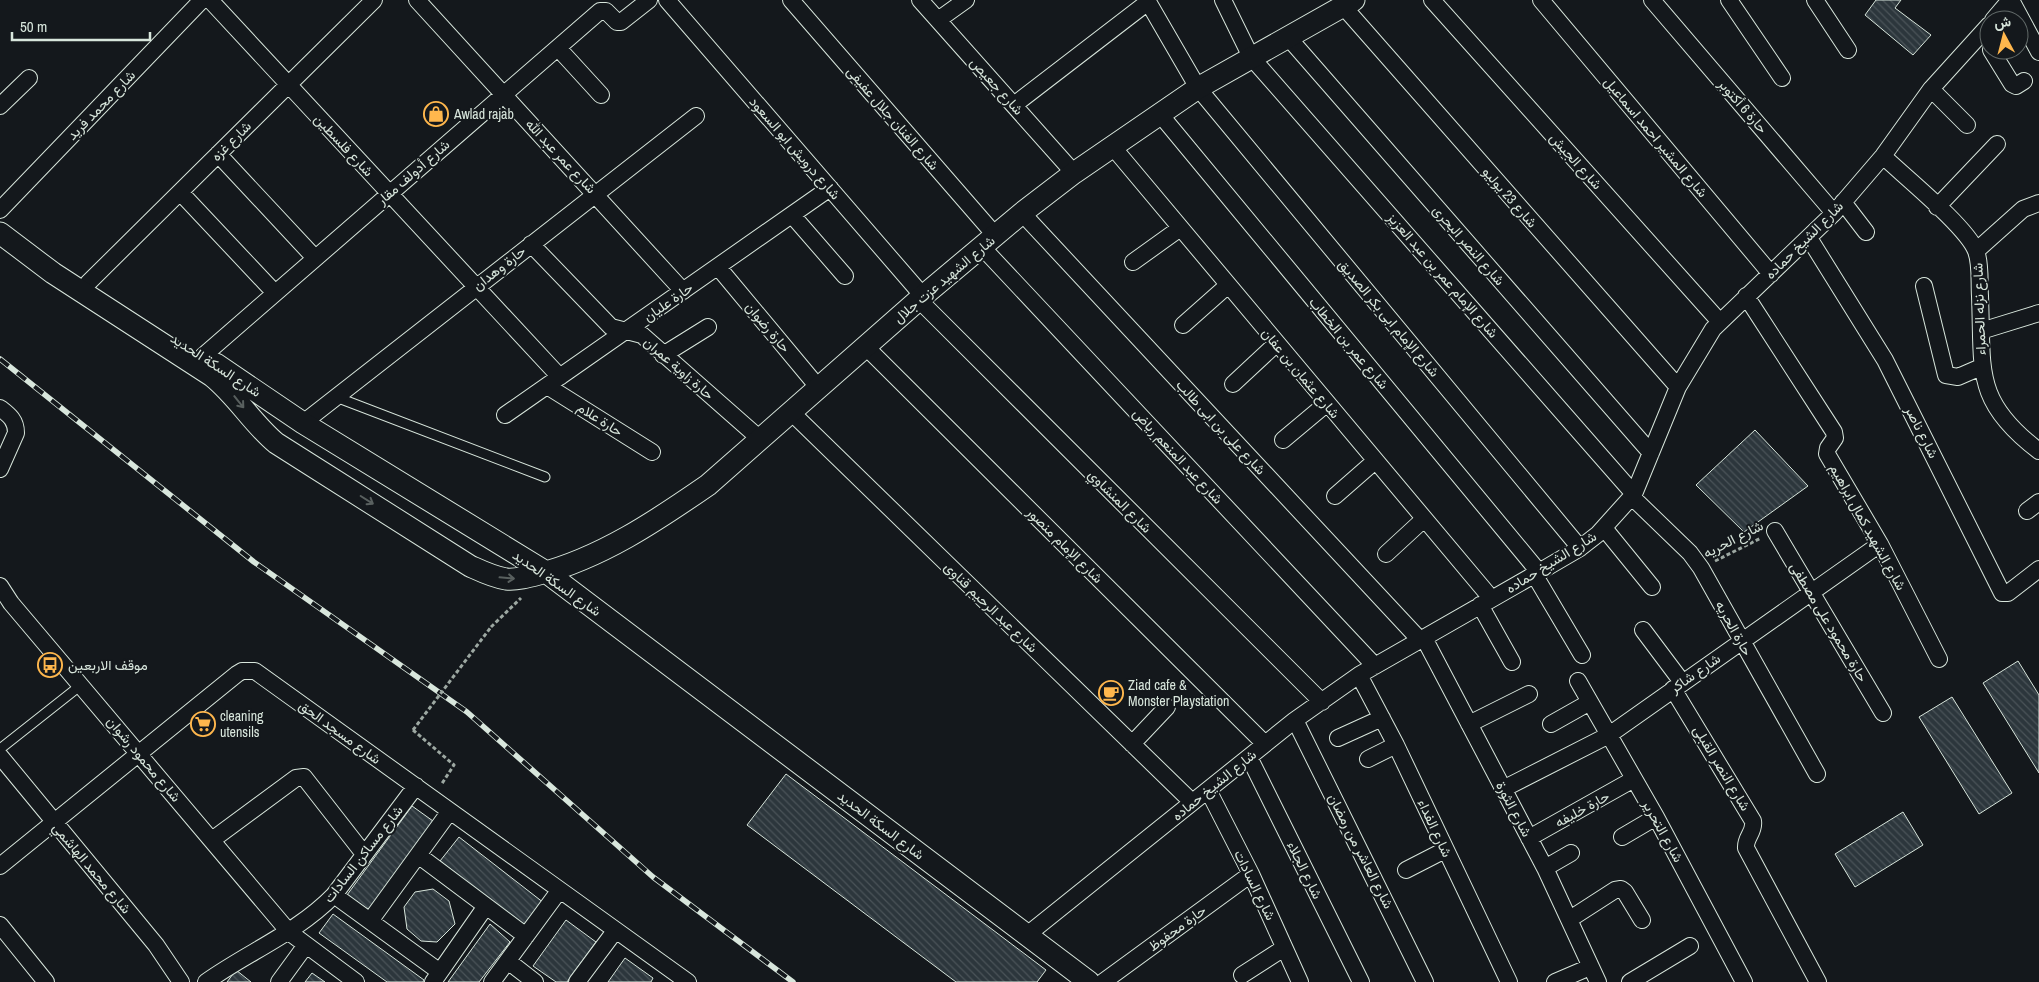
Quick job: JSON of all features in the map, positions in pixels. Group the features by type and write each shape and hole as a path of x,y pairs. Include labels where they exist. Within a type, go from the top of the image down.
{"street":[{"name":"شارع محمد فريد","path":"0,210 202,0"},
{"name":"شارع فلسطين","path":"210,0 475,287 553,382"},
{"name":"شارع غزه","path":"88,283 374,0"},
{"name":"شارع عمر عبد الله","path":"417,0 684,291"},
{"name":"شارع أدولف مقار","path":"204,356 600,11 606,11 617,22 620,22 649,0"},
{"name":"شارع درويش ابو السعود","path":"667,0 830,188 921,298"},
{"name":"شارع الفنان جلال عفيفى","path":"791,0 988,241"},
{"name":"شارع جعيص","path":"920,0 1074,173"},
{"path":"938,20 966,0"},
{"name":"شارع الإمام عمر بن عبد العزيز","path":"1224,0 1251,57 1633,495"},
{"name":"شارع الجيش","path":"1432,0 1720,322"},
{"name":"شارع المشير احمد اسماعيل","path":"1541,0 1771,274"},
{"name":"حارة 6 أكتوبر","path":"1652,0 1838,208 1866,232"},
{"path":"1729,0 1782,78"},
{"path":"1814,0 1848,50"},
{"path":"2002,10 2011,0 2039,52"},
{"path":"1014,105 1147,1"},
{"name":"شارع الإمام ابى بكر الصديق","path":"1147,1 1198,88 1580,548"},
{"name":"شارع الشهيد عزت جلال","path":"0,233 52,273 212,376 235,397 262,430 276,443 470,566 490,575 507,579 521,579 582,560 647,525 708,485 759,438 921,298 1022,213 1074,173 1198,88 1339,5"},
{"name":"شارع 23 يوليو","path":"1339,5 1678,387"},
{"name":"شارع النصر البحرى","path":"1287,36 1651,453"},
{"name":"شارع الشيخ حماده","path":"1027,935 1295,720 1375,666 1580,548 1604,528 1633,495 1678,387 1705,340 1746,296 1809,238 1838,208 1883,156 1931,89 1979,42"},
{"path":"558,48 601,94"},
{"path":"1997,60 2012,84 2016,86 2024,81"},
{"path":"0,106 29,78"},
{"path":"1931,89 1967,125"},
{"name":"شارع عمر بن الخطاب","path":"1159,113 1536,573 1582,655"},
{"name":"حارة وهدان","path":"303,423 696,116"},
{"path":"1937,207 1997,144"},
{"name":"شارع عثمان بن عفان","path":"1112,146 1179,229 1424,519 1485,602 1512,662"},
{"path":"218,154 316,258"},
{"name":"شارع نزله الحمراء","path":"1883,156 1968,236 1976,251 1981,332 1981,367 1987,389 2001,415 2039,451"},
{"name":"حارة عليان","path":"505,416 830,188"},
{"path":"180,192 275,294"},
{"path":"1976,251 2023,209 2039,203"},
{"name":"شارع على بن ابى طالب","path":"1022,213 1422,639"},
{"path":"792,215 845,276"},
{"name":"شارع السكة الحديد","path":"0,219 88,283 204,356 303,423 546,572 1089,982"},
{"path":"1133,262 1179,229"},
{"name":"شارع ناصر","path":"1809,238 1885,360 2002,592 2008,593 2039,569"},
{"name":"شارع عبد المنعم رياض","path":"988,241 1375,666"},
{"name":"حارة زاوية عمران","path":"531,244 611,327 642,335 759,438"},
{"name":"حارة رضوان","path":"718,267 818,387"},
{"path":"1183,325 1227,286"},
{"path":"1924,286 1946,375 1958,377 1981,367"},
{"name":"شارع الشهيد كمال ابراهيم","path":"1746,296 1834,432 1835,438 1828,448 1827,454 1880,544 1940,659"},
{"name":"شارع المنشاوي","path":"921,298 1322,702"},
{"path":"1981,332 2039,313"},
{"path":"663,355 708,327"},
{"path":"1233,384 1277,343"},
{"name":"شارع الإمام منصور","path":"865,346 1265,744"},
{"name":"حارة علام","path":"553,382 652,452"},
{"path":"1283,440 1326,404"},
{"path":"0,408 11,417 16,427 16,432 0,469"},
{"name":"شارع عبد الرحيم قناوى","path":"790,411 1192,802"},
{"path":"1335,496 1375,461"},
{"name":"حارة الحريه","path":"1633,495 1690,553 1701,568 1817,774"},
{"path":"1386,554 1424,519"},
{"path":"1604,528 1652,587"},
{"name":"حارة محمود على مصطفى","path":"1775,531 1883,714"},
{"name":"شارع شاكر","path":"1503,789 1608,735 1880,544"},
{"name":"شارع محمود رشوان","path":"0,586 11,603 289,932 356,982"},
{"name":"شارع النصر القبلى","path":"1643,630 1678,686 1753,821 1753,830 1747,838 1746,848 1818,982"},
{"name":"شارع الثورة","path":"1422,639 1545,868 1598,982"},
{"name":"شارع مسجد الحق","path":"0,866 237,674 249,670 261,674 615,931 670,978 688,982"},
{"name":"شارع الفداء","path":"1359,676 1396,745 1509,982"},
{"name":"شارع التحرير","path":"1578,680 1656,817 1744,982"},
{"path":"1469,724 1529,694"},
{"path":"1551,724 1590,702"},
{"path":"1132,744 1167,707"},
{"path":"1338,738 1382,718"},
{"name":"شارع العاشر من رمضان","path":"1295,720 1425,982"},
{"path":"1368,759 1396,745"},
{"name":"شارع محمد الهاشمي","path":"0,756 156,945 181,982"},
{"name":"شارع الجلاء","path":"1249,757 1361,982"},
{"path":"212,840 296,778 304,777 364,854"},
{"name":"حارة خليفه","path":"1529,838 1634,780"},
{"name":"شارع مساكن السادات","path":"206,982 289,932 306,920 334,894 416,786"},
{"name":"شارع السادات","path":"1208,790 1251,874 1300,982"},
{"path":"370,921 450,811"},
{"path":"1622,838 1656,817"},
{"path":"1406,870 1445,850"},
{"path":"1545,868 1571,853"},
{"path":"418,855 526,936"},
{"name":"حارة محفوظ","path":"1103,982 1251,874"},
{"path":"1570,919 1615,890 1621,889 1625,892 1642,920"},
{"path":"492,982 559,891"},
{"path":"334,894 370,921 436,977 486,906"},
{"path":"0,926 46,982"},
{"path":"577,982 615,931"},
{"path":"279,982 306,945"},
{"path":"1630,982 1690,946"},
{"path":"1242,975 1284,948"},
{"path":"508,961 535,982"},
{"path":"1555,982 1590,967"}],"lane":[{"path":"336,397 546,477"},
{"path":"0,749 81,685"}],"path":[{"name":"شارع الحريه","path":"1701,568 1775,531"},
{"path":"432,798 454,765 413,730 491,627 520,598"}],"building":[{"path":"1876,0 1901,0 1895,8 1931,35 1913,55 1865,15"},
{"path":"1755,430 1808,486 1744,532 1696,485"},
{"path":"2018,661 2039,695 2039,773 1983,683"},
{"path":"1952,697 2012,793 1979,814 1919,717"},
{"path":"786,774 1046,970 1037,982 956,982 747,825"},
{"path":"412,806 433,821 369,910 347,895"},
{"path":"1903,812 1923,845 1855,887 1835,854"},
{"path":"459,837 544,903 525,927 440,861"},
{"path":"433,889 449,901 455,924 437,942 421,941 407,929 404,907 415,892"},
{"path":"333,914 424,980 423,982 387,982 319,933"},
{"path":"566,920 596,942 567,982 556,982 533,966"},
{"path":"490,924 510,942 479,982 448,982"},
{"path":"625,958 653,978 651,982 608,982"},
{"path":"236,970 251,982 227,982"},
{"path":"312,973 325,982 305,982"}],"railway":[{"path":"0,359 254,562 467,712 653,877 793,982"}],"place":[{"name":"Awlad rajab","path":"436,114"},
{"name":"موقف الاربعين","path":"50,665"},
{"name":"Ziad cafe & Monster Playstation","path":"1111,693"},
{"name":"cleaning utensils","path":"203,724"}]}
